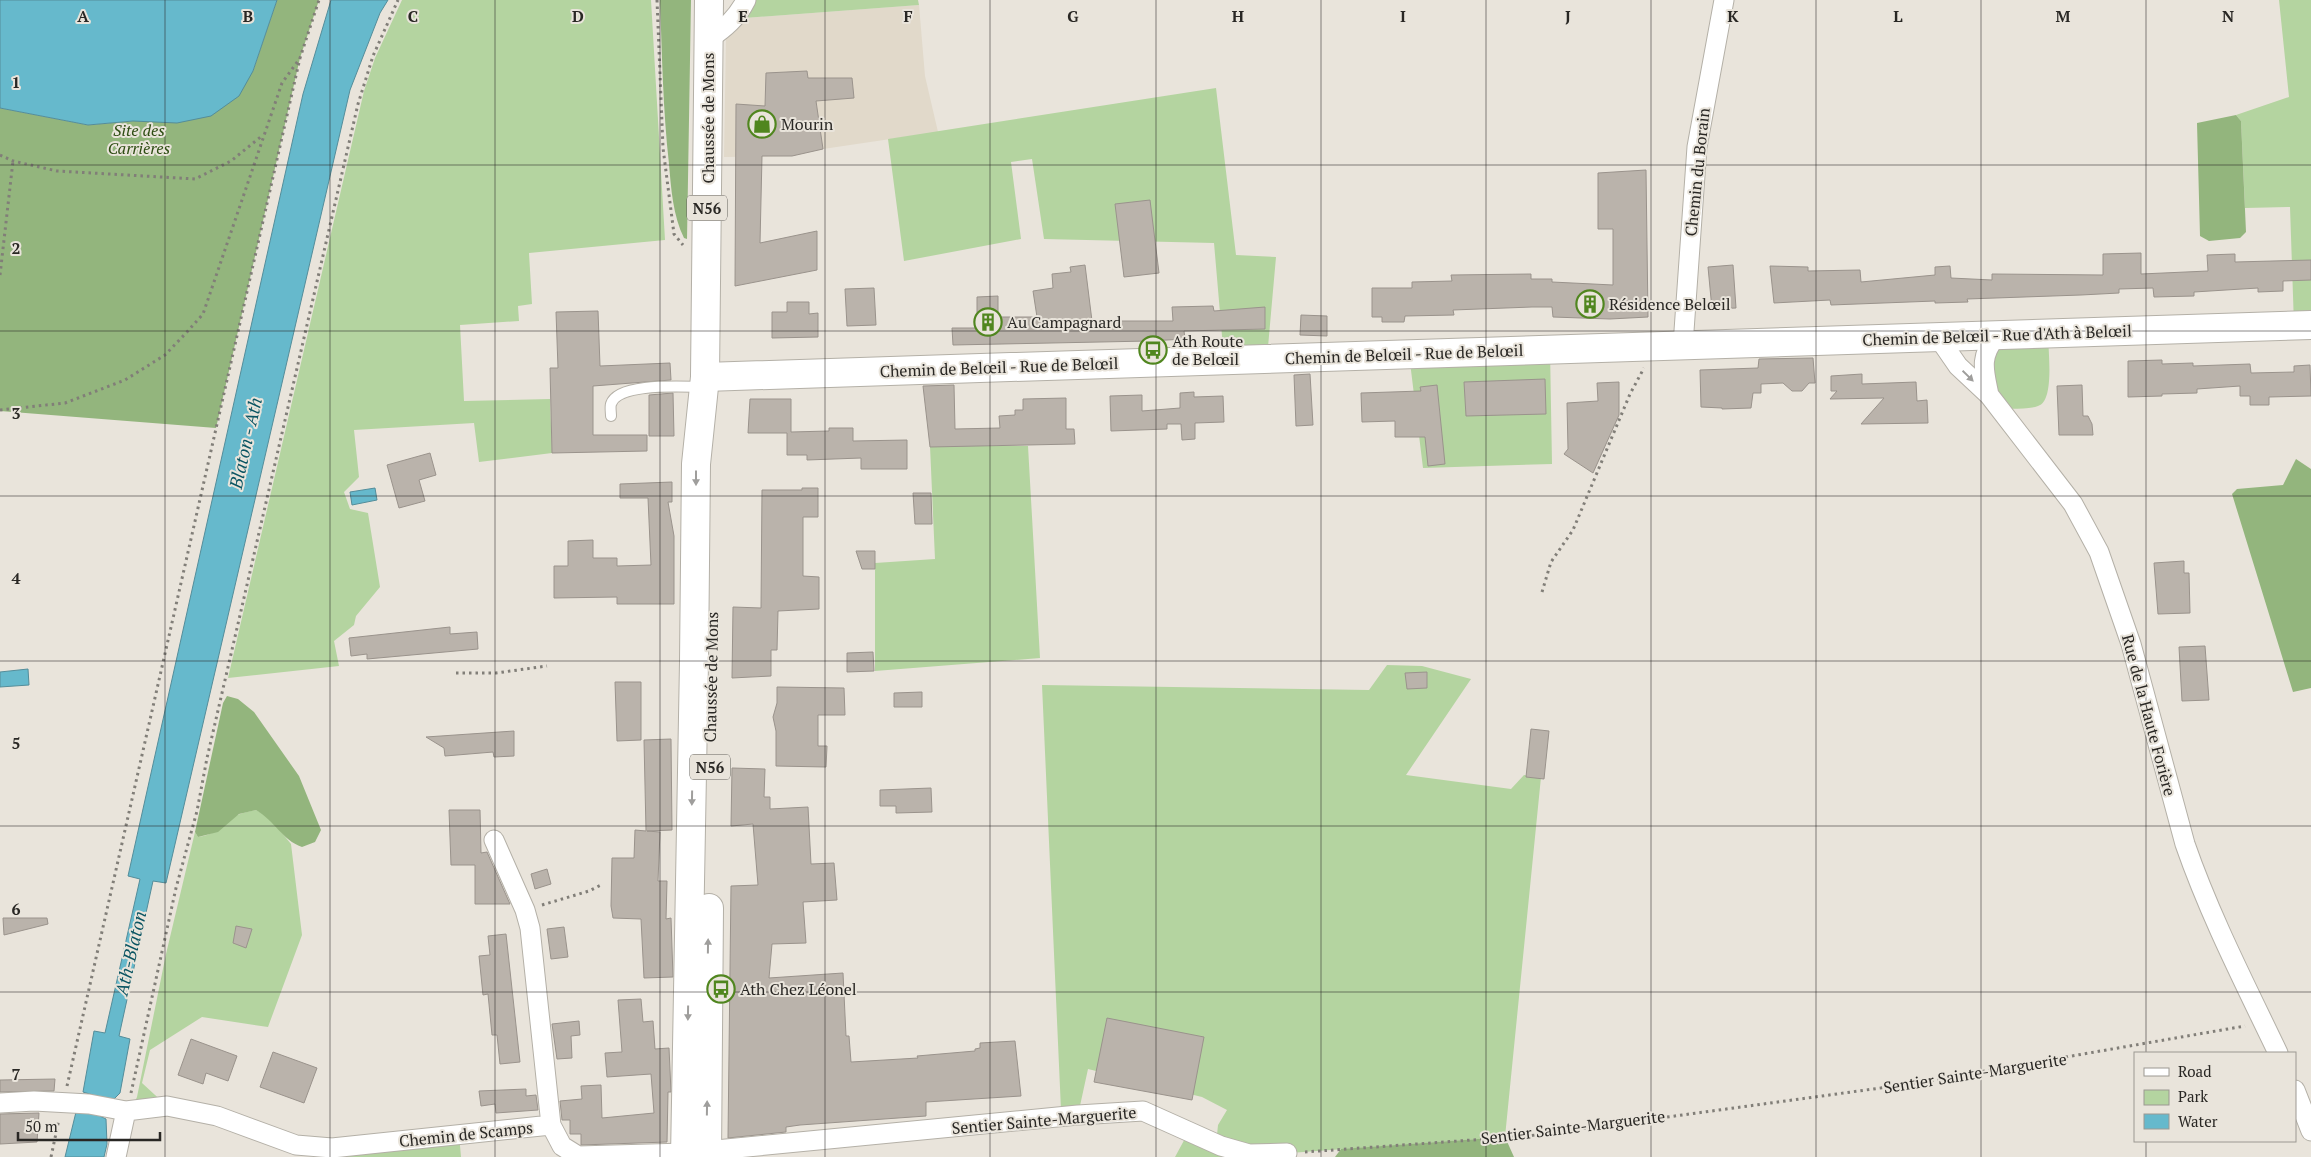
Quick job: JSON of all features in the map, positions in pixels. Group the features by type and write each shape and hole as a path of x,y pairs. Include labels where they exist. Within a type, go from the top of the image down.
{"street":[{"name":"Chaussée de Mons","path":"696,1154 714,444 704,382 709,0"},
{"name":"Chaussée de Mons","path":"709,39 726,28 740,12 746,0"},
{"name":"Chemin du Borain","path":"1683,345 1696,154 1724,0"},
{"name":"Chemin de Belœil - Rue d'Ath à Belœil","path":"1683,345 2311,325"},
{"name":"Rue de la Haute Forière","path":"1989,395 1982,363 1988,345 1996,336"},
{"name":"Rue de la Haute Forière","path":"1938,337 1958,366 1989,395 2073,504 2099,552 2130,644 2191,860 2232,958 2278,1052"},
{"name":"Chemin de Belœil - Rue de Belœil","path":"704,382 1683,345"},
{"name":"Chemin de Scamps","path":"494,840 525,910 530,928 551,1125 562,1146 578,1156 696,1154"},
{"path":"2296,1093 2311,1131"},
{"name":"Chemin de Scamps","path":"0,1103 34,1101 98,1106 126,1111 166,1106 217,1116 296,1145 312,1148 332,1148 551,1125"},
{"path":"116,1157 126,1111"},
{"name":"Sentier Sainte-Marguerite","path":"696,1154 1078,1115 1143,1111 1221,1146 1249,1154 1287,1153"}],"lane":[{"path":"611,416 611,405 615,398 646,386 704,382"}],"path":[{"path":"51,1157 300,58 319,0"},
{"path":"126,1111 176,888 197,811 207,758 358,104 373,56 398,0"},
{"path":"658,0 663,148 674,234 687,250 707,260"},
{"path":"0,410 65,403 125,380 165,355 203,314 282,83 300,58"},
{"path":"0,155 13,161 57,171 195,179 231,161 263,135"},
{"path":"0,275 13,161"},
{"path":"1542,592 1551,562 1573,530 1630,394 1654,346"},
{"path":"456,673 496,674 547,666"},
{"path":"525,910 589,891 603,884"},
{"name":"Sentier Sainte-Marguerite","path":"1287,1153 1528,1136 1910,1084 2264,1023"}],"shaded area":[{"path":"919,5 925,76 938,132 823,149 792,156 724,157 726,38 744,18"}],"green space":[{"name":"Site des Carrières","path":"277,0 319,0 300,58 216,428 0,411 0,108 88,125 133,121 253,71"},
{"path":"402,0 651,0 665,240 529,253 532,304 518,306 519,321 460,325 464,401 550,399 552,453 479,462 474,423 354,430 359,477 344,492 350,509 368,513 380,587 356,616 354,625 334,641 339,666 228,678 364,91 375,58"},
{"path":"660,0 691,0 687,239 684,238 680,229 673,202 664,103"},
{"path":"752,0 918,0 919,5 744,18"},
{"path":"2279,0 2311,0 2311,325 2294,325 2290,207 2245,208 2241,121 2236,115 2289,97"},
{"path":"1216,88 1236,255 1276,257 1267,358 1224,359 1214,243 1044,239 1032,159 1011,162 1021,239 904,261 888,139"},
{"path":"2236,115 2241,121 2246,232 2240,238 2209,241 2200,236 2197,123"},
{"path":"2048,334 2049,385 2043,402 2038,406 2029,408 1999,409 1988,353 1994,346"},
{"path":"1550,349 1552,464 1423,468 1409,354"},
{"path":"930,446 1028,446 1040,658 875,671 875,563 935,559"},
{"path":"2296,459 2311,469 2311,688 2293,692 2232,494 2237,489 2283,485"},
{"path":"1387,665 1422,666 1471,679 1406,775 1511,789 1524,775 1541,777 1505,1137 1238,1157 1175,1157 1188,1133 1217,1135 1218,1125 1227,1110 1202,1097 1088,1069 1078,1115 1061,1110 1042,685 1369,690"},
{"path":"227,696 238,699 254,712 299,776 321,830 315,842 302,847 295,844 263,814 256,810 239,814 218,832 198,837 195,832 223,703"},
{"path":"256,810 269,817 291,844 302,935 268,1027 202,1017 150,1050 142,1083 167,1106 130,1112 137,1097 166,954 195,832 198,837 213,833 234,817"},
{"path":"459,1134 461,1157 333,1157"},
{"path":"1505,1137 1514,1157 1335,1157 1341,1149"}],"water":[{"path":"0,0 277,0 253,71 239,96 211,116 177,123 133,121 88,125 0,108"},
{"path":"331,0 388,0 380,13 350,90 166,883 153,881 119,1036 130,1039 120,1093 112,1101 104,1099 100,1116 106,1119 107,1144 104,1157 65,1157 76,1112 93,1095 83,1092 94,1031 105,1033 140,879 128,876 303,94"},
{"path":"375,488 377,500 352,505 350,492"},
{"path":"28,669 29,685 0,687 0,672"}],"building":[{"path":"807,71 808,78 852,78 854,98 816,101 823,149 792,156 762,156 760,243 817,231 817,270 735,286 736,104 765,106 766,73"},
{"path":"1646,170 1648,317 1610,319 1553,317 1552,307 1532,307 1453,310 1454,315 1405,316 1404,322 1382,322 1382,317 1372,317 1372,288 1412,288 1412,282 1452,281 1451,275 1531,274 1531,279 1552,279 1552,282 1613,285 1613,229 1598,229 1598,173"},
{"path":"1150,200 1159,273 1124,277 1115,204"},
{"path":"2141,253 2141,274 2208,271 2207,255 2235,254 2235,262 2311,260 2311,280 2283,281 2283,291 2258,292 2258,288 2194,292 2194,296 2154,297 2153,288 2119,289 2119,293 1967,299 1968,302 1935,303 1935,301 1831,305 1830,300 1774,303 1770,266 1808,267 1808,271 1860,270 1861,282 1935,275 1935,267 1950,266 1951,278 1992,280 1992,274 2103,275 2103,254"},
{"path":"1085,265 1092,321 1173,321 1172,307 1213,306 1214,311 1265,307 1265,329 1184,331 1185,339 1149,341 953,345 952,328 977,328 977,297 998,296 998,317 1037,317 1033,291 1053,288 1052,274 1071,272 1070,267"},
{"path":"1733,265 1736,308 1712,309 1708,267"},
{"path":"874,288 876,325 847,326 845,289"},
{"path":"787,302 809,302 809,314 818,313 818,337 772,338 772,312 787,312"},
{"path":"598,311 600,366 670,363 671,380 593,386 593,435 647,435 647,451 552,453 550,368 558,368 556,312"},
{"path":"1301,315 1327,316 1327,336 1300,335"},
{"path":"1813,358 1815,383 1809,383 1802,391 1792,391 1783,383 1761,384 1761,393 1753,393 1751,408 1722,409 1701,407 1700,370 1758,368 1759,359"},
{"path":"2162,360 2162,364 2193,363 2193,366 2250,364 2251,373 2294,372 2294,366 2310,365 2311,396 2269,397 2269,405 2250,405 2250,396 2240,396 2240,386 2197,389 2197,393 2128,397 2128,361"},
{"path":"1310,374 1313,425 1296,426 1294,375"},
{"path":"1862,374 1862,384 1916,382 1917,401 1927,400 1928,423 1861,424 1884,398 1830,399 1837,391 1831,391 1831,376"},
{"path":"1545,379 1546,414 1466,416 1464,382"},
{"path":"1619,382 1619,415 1593,473 1564,454 1568,449 1567,403 1598,401 1597,383"},
{"path":"954,385 955,429 1000,428 999,416 1015,415 1015,410 1023,410 1023,399 1066,398 1066,429 1074,429 1075,444 930,447 923,386"},
{"path":"1437,385 1445,464 1428,466 1425,437 1395,437 1395,421 1362,422 1361,393 1421,391 1420,387"},
{"path":"2082,385 2083,416 2088,416 2092,424 2093,435 2059,435 2057,386"},
{"path":"1194,392 1194,397 1223,396 1224,422 1195,423 1195,439 1182,440 1181,424 1167,424 1167,429 1111,431 1110,396 1142,395 1142,411 1180,408 1180,393"},
{"path":"673,393 674,436 649,436 649,395"},
{"path":"750,399 791,399 791,432 829,431 829,428 853,428 853,441 907,440 907,469 861,469 861,458 807,460 807,455 787,455 787,433 748,433"},
{"path":"430,453 436,475 419,480 425,501 399,508 387,465"},
{"path":"672,482 672,502 668,502 674,536 674,604 617,604 617,597 554,598 554,566 568,566 568,541 593,540 593,558 617,558 617,566 651,565 648,498 620,498 620,484"},
{"path":"802,488 818,488 818,517 803,517 803,576 819,577 819,609 778,611 777,650 771,650 771,676 732,678 733,607 761,608 762,490 802,490"},
{"path":"913,493 931,493 932,524 915,524"},
{"path":"856,551 875,551 875,569 862,569"},
{"path":"2184,561 2184,573 2189,573 2190,613 2158,614 2154,563"},
{"path":"450,627 450,634 477,632 478,649 367,659 367,654 351,656 349,638"},
{"path":"2205,646 2209,700 2182,701 2179,647"},
{"path":"873,652 874,671 847,672 847,653"},
{"path":"1427,672 1427,688 1407,689 1405,673"},
{"path":"615,682 641,682 641,740 617,741"},
{"path":"777,687 844,688 845,715 818,715 818,746 827,746 826,767 776,766 776,731 773,717 777,703"},
{"path":"922,692 922,707 894,707 894,693"},
{"path":"1531,729 1549,731 1544,779 1526,777"},
{"path":"514,731 514,756 494,757 493,752 445,756 444,748 426,737"},
{"path":"671,739 672,830 647,831 660,832 658,881 667,881 666,919 671,918 673,977 644,978 641,919 613,918 611,906 612,858 634,858 635,830 646,831 644,740"},
{"path":"732,768 765,769 764,797 770,797 770,809 808,807 811,864 834,863 837,900 803,902 806,943 772,944 769,978 843,973 846,1036 849,1036 851,1062 918,1058 917,1056 975,1051 975,1049 980,1048 980,1043 1015,1041 1021,1096 926,1102 926,1116 800,1125 786,1127 786,1132 728,1138 731,886 758,885 753,824 731,826"},
{"path":"931,788 932,812 896,813 896,806 880,806 880,790"},
{"path":"449,810 480,810 481,853 487,852 510,904 475,904 475,865 451,865"},
{"path":"547,869 551,884 535,889 531,874"},
{"path":"3,918 47,918 48,924 4,935"},
{"path":"236,926 252,929 246,948 233,943"},
{"path":"564,927 568,957 551,959 547,929"},
{"path":"506,934 520,1062 500,1064 497,1035 492,1035 488,994 483,995 479,956 490,955 488,936"},
{"path":"641,999 643,1022 653,1021 655,1049 669,1048 671,1092 668,1092 667,1142 581,1145 581,1134 570,1134 570,1120 562,1120 560,1101 582,1099 581,1086 601,1085 602,1118 654,1113 651,1074 607,1077 605,1053 622,1052 618,1000"},
{"path":"1107,1018 1204,1037 1192,1100 1094,1082"},
{"path":"579,1021 580,1035 571,1036 572,1058 557,1059 552,1024"},
{"path":"191,1039 237,1056 228,1081 206,1073 203,1084 178,1075"},
{"path":"273,1052 317,1068 304,1103 260,1087"},
{"path":"55,1079 54,1091 0,1092 0,1080"},
{"path":"526,1089 526,1096 536,1095 538,1110 496,1113 495,1104 481,1106 479,1091"},
{"path":"39,1113 37,1142 0,1144 0,1114"}],"place":[{"name":"Mourin","path":"762,124"},
{"name":"Résidence Belœil","path":"1590,304"},
{"name":"Au Campagnard","path":"988,322"},
{"name":"Ath Route de Belœil","path":"1153,350"},
{"name":"Ath Chez Léonel","path":"721,989"}],"water label":[{"name":"Blaton - Ath","path":"245,443"},
{"name":"Ath-Blaton","path":"130,953"}]}
